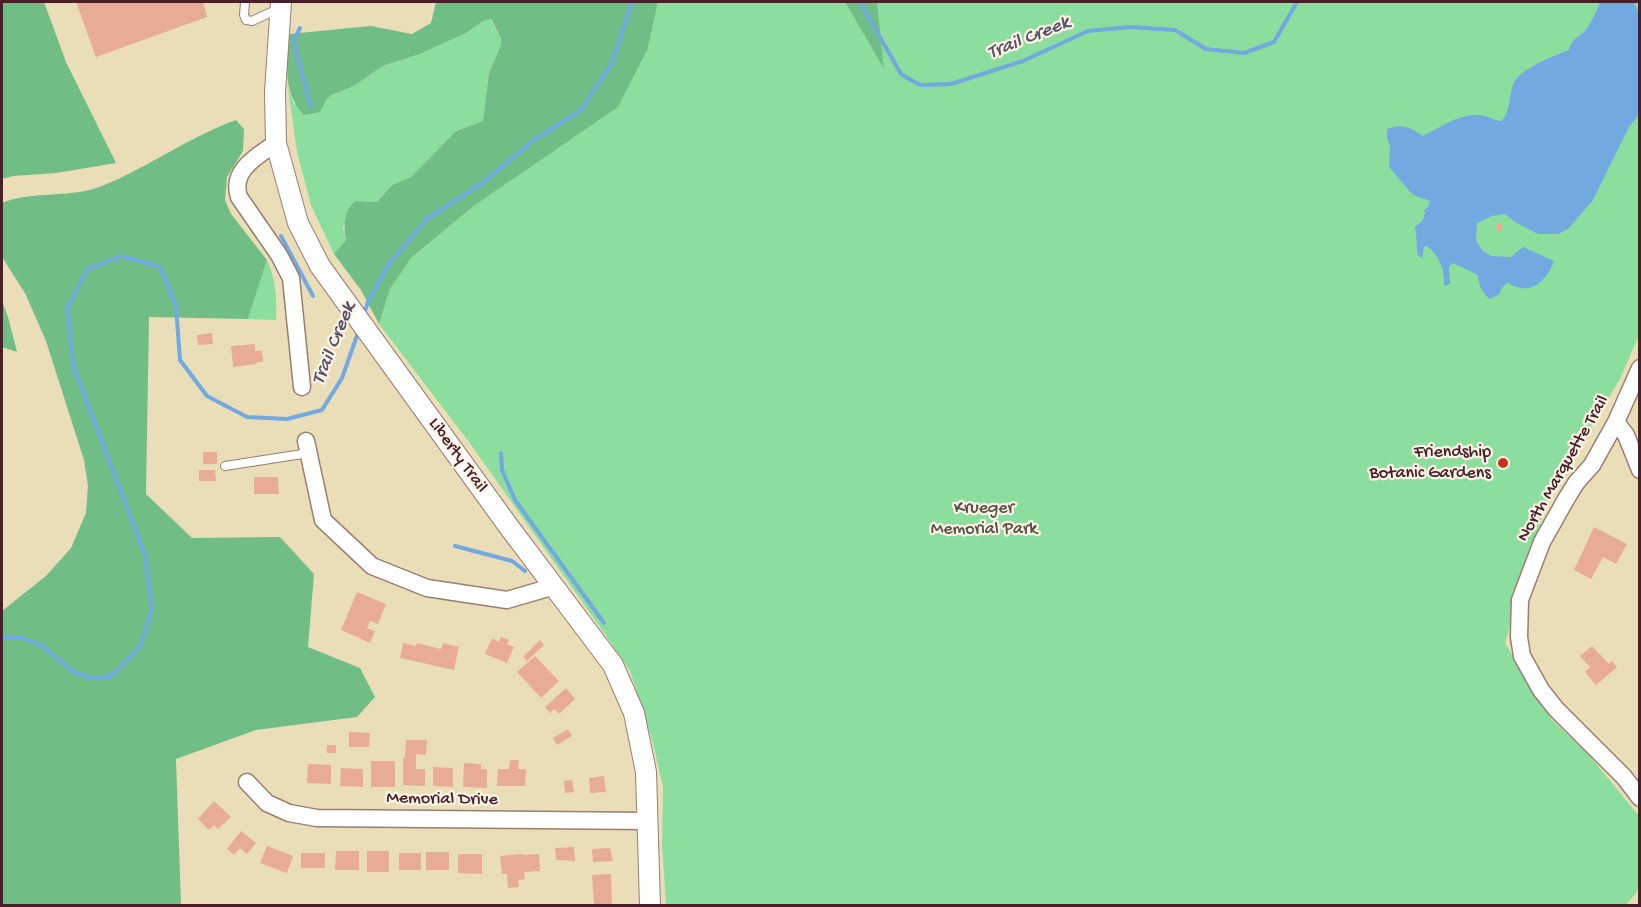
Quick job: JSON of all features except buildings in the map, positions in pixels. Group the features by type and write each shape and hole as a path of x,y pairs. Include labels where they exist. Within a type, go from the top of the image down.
{"street":[{"name":"Liberty Trail","path":"281,4 274,92 276,142 298,223 320,266 613,665 634,713 646,772 650,906"},
{"path":"276,142 244,168 237,182 237,190 239,197 279,255 291,278 303,387"},
{"name":"North Marquette Trail","path":"1640,368 1616,422 1592,465 1576,483 1542,542 1520,600 1519,637 1522,656 1551,703 1624,777 1640,798"},
{"path":"1616,422 1626,435 1640,470"},
{"path":"308,447 323,520 372,566 427,588 507,600 555,586"},
{"name":"Memorial Drive","path":"247,782 267,803 289,813 317,818 648,821"}],"lane":[{"path":"246,2 244,15 246,20 252,21 281,4"},
{"path":"225,466 308,447"}],"green space":[{"path":"2,2 44,2 66,62 116,163 2,179"},
{"path":"436,2 658,2 648,48 618,107 475,205 411,258 390,289 379,324 361,290 334,254 346,240 345,224 349,209 355,201 377,202 392,185 411,177 456,131 483,121 489,73 501,45 501,38 491,19 483,21 466,33 420,54 383,66 352,87 331,95 320,112 304,115 289,87 287,67 289,34 371,26 412,34 431,23"},
{"name":"Krueger Memorial Park","path":"658,2 845,2 883,67 877,2 1639,2 1639,335 1620,379 1548,497 1505,643 1552,720 1588,754 1639,816 1640,883 1637,892 1625,906 666,905 662,843 663,787 653,743 630,671 469,442 379,324 390,289 411,258 475,205 545,156 648,48"},
{"path":"845,2 877,2 884,69"},
{"path":"490,19 501,38 501,45 489,73 483,121 456,131 411,177 392,185 377,202 355,201 343,227 346,240 334,254 311,205 297,152 288,88 294,104 326,100 331,95 352,87 383,66 420,54"},
{"path":"236,120 244,129 243,151 227,177 225,200 231,214 267,260 248,319 149,317 146,494 192,538 280,537 314,574 308,647 360,668 375,697 357,717 256,730 176,759 181,905 2,905 2,611 46,576 71,548 86,513 88,486 84,460 46,341 25,293 2,257 2,203 26,197 90,190 102,186"},
{"path":"267,260 275,289 276,320 248,319"},
{"path":"2,301 8,317 17,352 2,347"}],"water":[{"path":"1600,2 1634,2 1639,13 1640,114 1629,127 1593,200 1568,229 1558,234 1538,234 1505,214 1492,216 1477,223 1476,240 1482,250 1491,256 1511,257 1523,247 1554,261 1546,276 1532,287 1521,288 1507,283 1501,289 1500,294 1490,299 1481,288 1478,275 1453,263 1449,267 1450,284 1444,286 1444,275 1435,254 1427,246 1424,247 1422,258 1417,252 1415,227 1423,220 1424,210 1430,201 1413,195 1389,167 1390,146 1387,129 1397,126 1406,127 1423,136 1452,121 1468,116 1484,116 1502,121 1507,113 1516,79 1529,68 1569,50 1573,41 1588,26"}],"waterway":[{"name":"Trail Creek","path":"364,314 388,265 427,219 481,184 534,140 581,110 612,63 632,2"},
{"name":"Trail Creek","path":"860,2 901,74 920,85 951,84 1023,61 1088,31 1130,27 1175,30 1206,49 1244,53 1274,42 1297,2"},
{"path":"300,28 294,40 311,107"},
{"path":"281,236 313,296"},
{"name":"Trail Creek","path":"2,638 23,638 42,646 74,672 91,678 106,678 116,672 141,645 152,609 145,555 74,368 67,308 88,269 122,256 160,267 176,306 180,360 207,396 247,417 287,419 322,410 342,378 359,330"},
{"path":"501,453 502,470 515,500 604,623"},
{"path":"455,546 512,561 525,571"}],"place":[{"name":"Friendship Botanic Gardens","path":"1503,463"}]}
